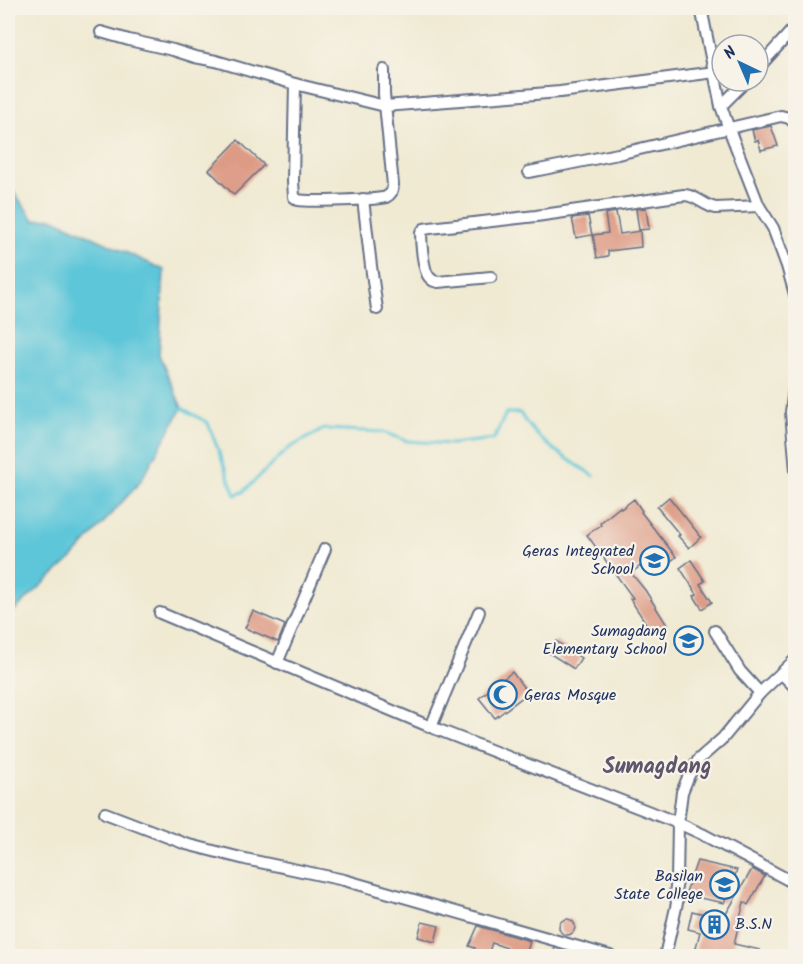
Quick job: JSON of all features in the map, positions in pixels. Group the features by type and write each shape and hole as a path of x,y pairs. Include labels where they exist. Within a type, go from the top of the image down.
{"street":[{"path":"701,8 710,49"},
{"path":"770,54 795,26"},
{"path":"100,32 385,106 560,92 710,73"},
{"path":"295,84 292,181 294,197 297,200 308,201 386,197 393,189 384,70"},
{"path":"719,93 729,129 759,206 773,228 787,266 795,298"},
{"path":"722,106 734,93"},
{"path":"529,172 781,116 789,118 795,124"},
{"path":"491,277 438,282 433,280 425,269 421,233 424,229 430,228 684,195 692,196 709,207 759,206"},
{"path":"363,199 378,309"},
{"path":"795,374 791,412 795,471"},
{"path":"277,663 325,549"},
{"path":"431,727 479,612"},
{"path":"160,613 431,727 678,823 795,884"},
{"path":"714,631 740,671 760,693"},
{"path":"665,957 677,903 675,893 678,823 682,792 688,775 699,759 723,738 760,693 795,659"},
{"path":"782,673 795,688"},
{"path":"105,813 186,844 344,880 610,957"}],"water":[{"path":"8,184 34,220 52,218 164,270 159,355 182,408 140,482 73,557 8,616"}],"building":[{"path":"771,126 778,146 761,150 752,130"},
{"path":"238,140 264,165 234,195 209,170"},
{"path":"646,208 649,229 639,230 636,209"},
{"path":"616,212 620,234 640,231 641,247 608,251 608,256 597,258 593,235 608,233 605,214"},
{"path":"588,216 592,235 576,238 572,218"},
{"path":"669,497 701,537 689,548 657,507"},
{"path":"634,499 641,512 676,557 665,566 656,555 631,573 645,590 667,625 653,634 630,599 633,598 587,535 620,507 621,509"},
{"path":"691,560 705,581 700,584 712,602 702,609 694,596 697,594 680,568"},
{"path":"253,611 285,625 278,642 245,628"},
{"path":"556,641 581,658 574,669 549,653"},
{"name":"Geras Mosque","path":"512,672 528,693 495,718 479,698"},
{"path":"697,861 737,870 724,903 685,895"},
{"path":"752,869 765,876 748,905 744,902 734,944 760,950 758,957 694,955 700,932 688,929 692,911 725,919"},
{"path":"567,919 575,927 567,935 559,927"},
{"path":"422,922 439,926 435,942 418,937"},
{"path":"478,926 530,941 526,956 520,954 519,957 504,957 507,948 492,943 487,957 472,957 475,948 469,946"},
{"path":"555,948 574,953 573,957 552,957"}],"waterway":[{"path":"182,408 208,423 235,495 243,492 289,448 324,429 383,432 407,441 451,444 494,439 506,413 520,413 527,424 544,441 594,476"}],"place":[{"name":"Geras Integrated School","path":"655,560"},
{"name":"Sumagdang Elementary School","path":"688,640"},
{"name":"Geras Mosque","path":"503,695"},
{"name":"Basilan State College","path":"724,885"},
{"name":"B.S.N","path":"714,924"}],"district":[{"name":"Sumagdang","path":"657,767"}]}
